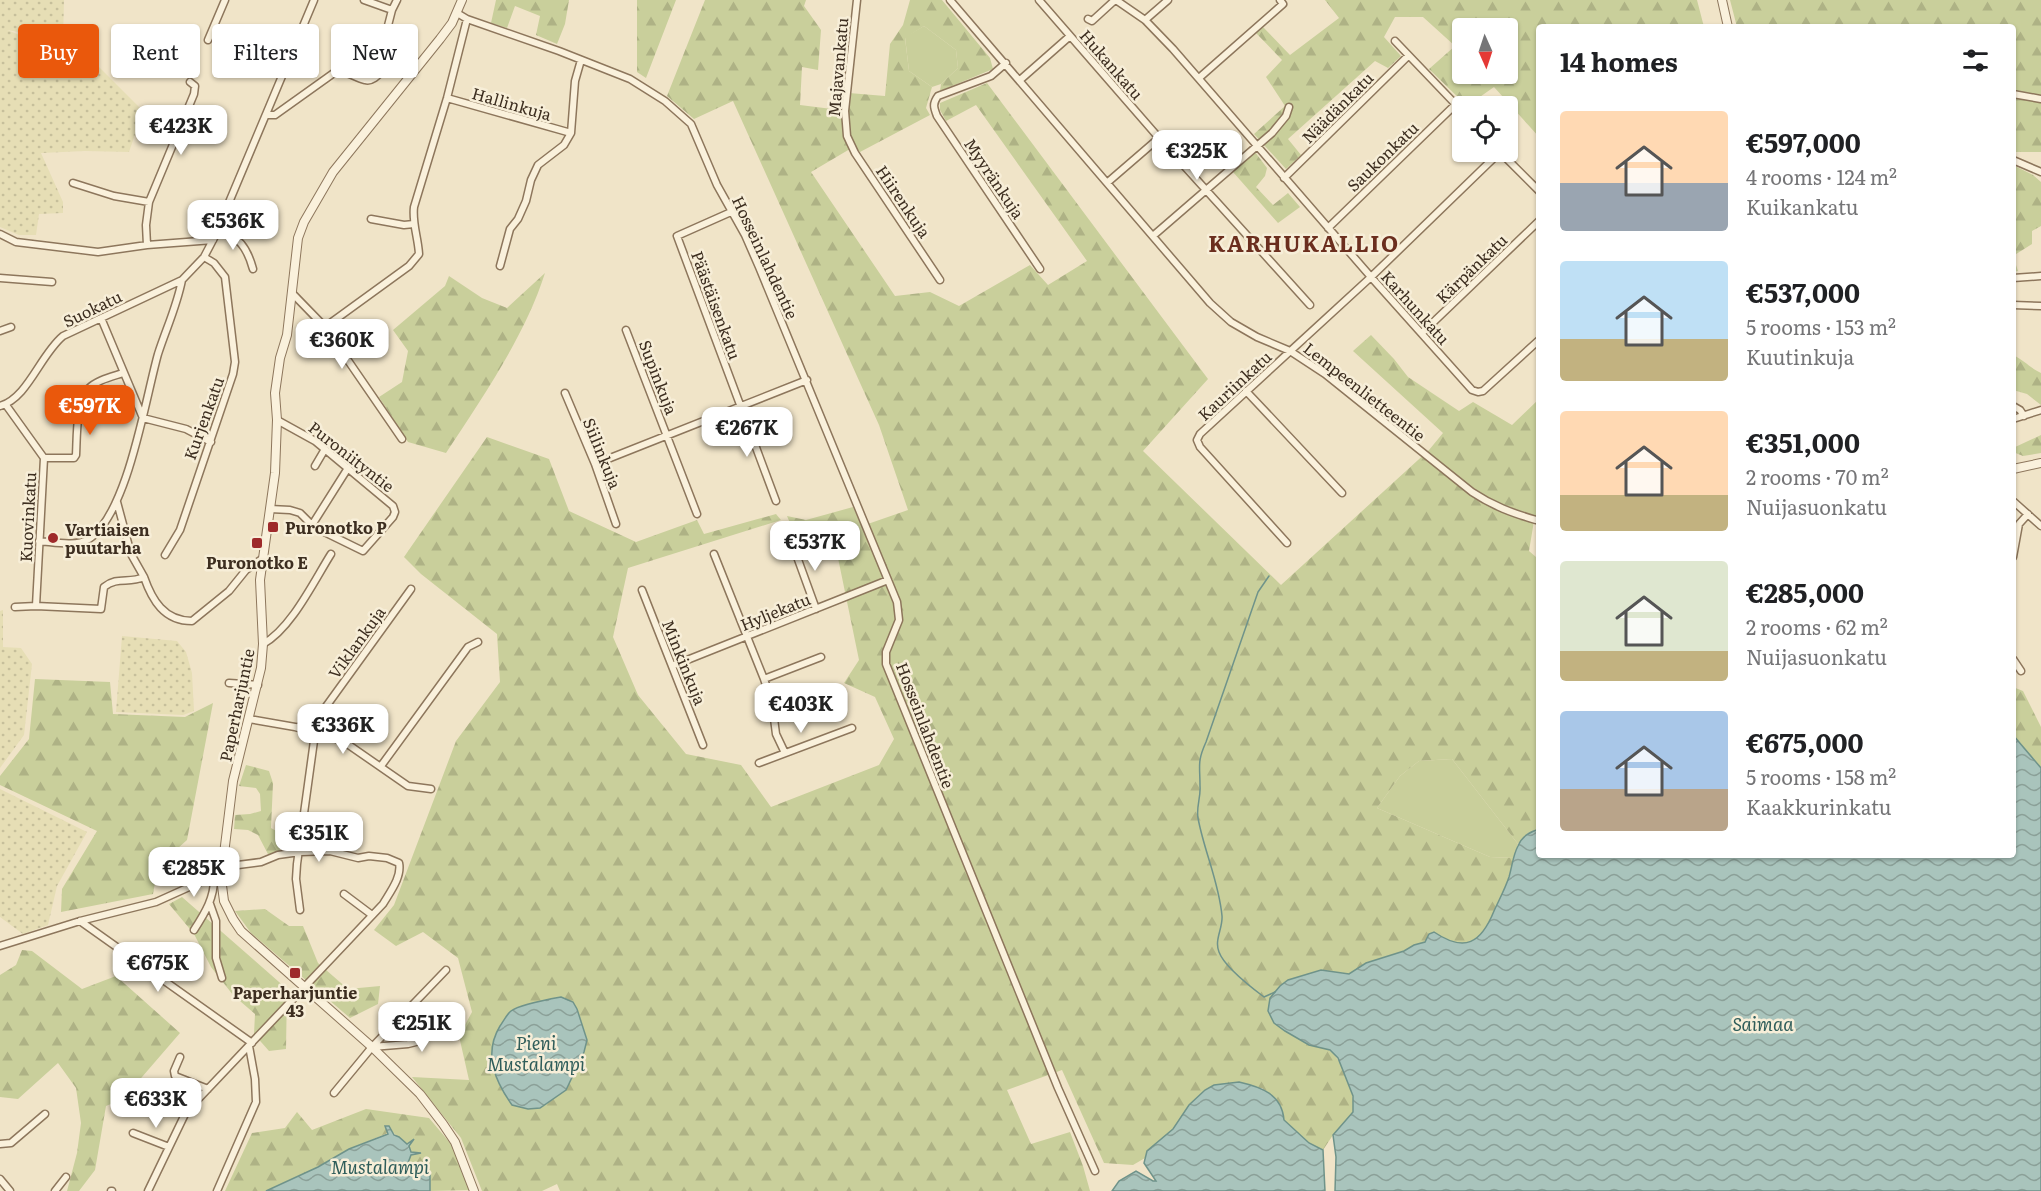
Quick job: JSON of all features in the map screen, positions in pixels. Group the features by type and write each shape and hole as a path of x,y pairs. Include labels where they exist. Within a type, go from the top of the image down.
{"street":[{"path":"208,40 225,0"},
{"name":"Suokatu","path":"3,406 24,388 53,345 78,327 182,280 204,257 218,229 314,0"},
{"path":"364,0 392,10"},
{"path":"266,115 275,115 338,70 367,81 373,81 379,76 388,54 384,41 397,0"},
{"name":"Paperharjuntie","path":"462,0 457,13 440,39 333,172 304,222 298,238 287,335 277,372 275,393 277,420 275,473 260,580 263,644 258,685 233,781 218,874 224,901 232,919 247,936 372,1047 420,1094 455,1144 474,1191"},
{"name":"Majavankatu","path":"847,136 845,111 857,0"},
{"name":"Lempeenlietteentie","path":"950,0 1210,303 1231,322 1257,337 1290,351 1325,374 1472,492 1508,512 1536,520"},
{"name":"Hukankatu","path":"1039,0 1310,305"},
{"path":"1088,20 1092,21 1115,0"},
{"name":"Karhunkatu","path":"1115,0 1145,20 1199,78 1466,384 1478,392 1483,391 1536,343"},
{"path":"1145,20 1168,0"},
{"path":"1722,0 1727,24"},
{"path":"1199,78 1283,1"},
{"path":"457,13 467,19 581,60 575,81 571,133 564,145 538,165 531,180 526,201 510,230 500,266"},
{"path":"325,327 409,266 419,254 414,207 447,98 467,19"},
{"path":"1020,80 1070,36"},
{"path":"1395,41 1452,100"},
{"name":"Näädänkatu","path":"1284,178 1408,56"},
{"name":"Hosseinlahdentie","path":"581,60 630,79 665,101 691,124 731,212 745,235 897,602 898,620 886,652 886,664 1058,1088 1095,1171"},
{"name":"Myyränkuja","path":"1006,63 991,76 938,96 933,101 937,116 1040,269"},
{"path":"147,245 146,225 149,202 194,94 195,86 190,82"},
{"path":"2016,95 2041,99"},
{"name":"Hallinkuja","path":"447,98 571,133"},
{"path":"1154,235 1280,124 1286,116 1288,107"},
{"name":"Saukonkatu","path":"1328,228 1452,108"},
{"name":"Hiirenkuja","path":"847,136 855,153 940,280"},
{"path":"1108,182 1160,138"},
{"path":"2016,161 2041,172"},
{"name":"Kauriinkatu","path":"1287,543 1200,447 1197,440 1200,434 1371,277 1490,162"},
{"path":"1510,162 1536,188"},
{"path":"73,183 114,196 149,202"},
{"name":"Päästäisenkatu","path":"731,212 677,236 740,406"},
{"path":"371,219 404,225 414,224"},
{"name":"Kärpänkatu","path":"1422,333 1536,224"},
{"path":"218,229 235,236 244,246 253,269"},
{"path":"0,234 16,242 82,251 117,251 147,245 213,240"},
{"name":"Kurjenkatu","path":"165,555 180,530 203,458 211,442 234,374 235,362 225,277 214,263 204,257"},
{"path":"2016,278 2041,276"},
{"path":"0,278 52,282"},
{"path":"39,541 72,543 88,539 110,517 117,502 143,418 158,356 179,297 182,280"},
{"path":"292,293 325,327 402,439"},
{"path":"2016,305 2041,306"},
{"path":"101,318 143,418"},
{"path":"0,331 11,327"},
{"name":"Supinkuja","path":"626,330 697,514"},
{"path":"44,458 74,458 80,406 87,390 95,384 123,373"},
{"path":"595,464 807,380"},
{"path":"1246,391 1342,493"},
{"name":"Siilinkuja","path":"565,393 595,464 616,524"},
{"name":"Kuovinkatu","path":"3,406 44,458 36,606"},
{"path":"740,406 776,501"},
{"path":"2016,409 2024,416"},
{"path":"2016,419 2041,410"},
{"path":"143,418 186,429 211,442"},
{"name":"Puroniityntie","path":"277,420 295,428 325,449 393,506 395,512 365,549 359,550 312,525"},
{"path":"315,466 325,449"},
{"path":"2016,468 2041,464"},
{"path":"270,509 300,513 312,525 348,468"},
{"path":"117,502 131,554 144,577 151,596 160,609 172,618 192,621 229,591 246,570 262,559"},
{"path":"2016,504 2041,526"},
{"path":"2016,540 2019,524 2028,514"},
{"path":"792,543 816,609"},
{"path":"263,644 269,641 290,618 331,554"},
{"path":"714,554 764,679 772,704 776,734 785,753"},
{"path":"15,607 101,609 104,586 111,581 134,582 144,577"},
{"name":"Hyljekatu","path":"672,666 888,580"},
{"name":"Viklankuja","path":"300,910 296,879 317,719 411,589"},
{"name":"Minkinkuja","path":"642,590 704,745"},
{"path":"381,766 468,647 478,642"},
{"path":"764,679 821,657"},
{"path":"2016,664 2021,671"},
{"path":"229,683 258,685"},
{"path":"249,719 295,727 343,741 408,786 431,789"},
{"path":"295,727 309,724 317,719"},
{"path":"759,763 852,728"},
{"path":"0,946 80,921 156,902 238,865 261,862 278,855 330,851 358,858 369,856 387,858 399,863 400,871 383,904 186,1112 148,1191"},
{"path":"194,930 210,903 218,874"},
{"path":"344,894 372,915"},
{"path":"210,903 216,921 216,958 222,978"},
{"path":"80,921 250,1045 255,1079 254,1111 217,1191"},
{"path":"334,1093 372,1047 446,970"},
{"path":"372,1047 420,1041 459,1018"},
{"path":"180,1057 174,1071 175,1076 208,1089"},
{"path":"0,1144 11,1143 45,1114"},
{"path":"133,1133 169,1147"},
{"path":"55,1191 66,1177"},
{"path":"0,1179 7,1190"}],"shaded area":[{"path":"0,0 64,0 63,24 18,24 18,32 7,30 18,34 18,78 99,78 99,67 143,111 129,152 41,153 63,202 63,213 39,214 36,235 19,235 0,227"},
{"path":"3,610 3,647 21,648 32,664 24,735 0,768 0,611"},
{"path":"122,636 177,641 186,652 192,673 194,711 183,715 116,712"},
{"path":"0,789 87,832 57,886 48,925 23,934 0,917"}],"green space":[{"path":"496,0 569,0 565,24 557,44 536,35 540,16 515,6 507,28 491,23"},
{"path":"637,0 676,0 646,78 637,72"},
{"path":"705,0 806,0 804,6 821,30 818,70 802,67 800,105 848,111 849,93 885,96 890,44 903,25 910,0 942,0 990,58 993,69 940,91 941,84 958,68 956,50 924,26 905,38 909,71 932,87 926,108 930,115 860,152 855,146 811,172 895,296 930,292 959,306 1030,265 1048,285 1087,261 976,105 946,121 940,110 940,103 987,83 1208,379 1143,451 1281,585 1429,450 1443,433 1353,351 1371,335 1408,377 1459,411 1473,402 1512,425 1536,402 1536,521 1534,521 1529,551 1536,557 1536,830 1528,833 1518,844 1452,759 1419,761 1400,776 1377,808 1490,857 1514,858 1508,880 1491,921 1474,941 1462,944 1429,934 1426,942 1366,963 1349,974 1304,976 1288,980 1270,998 1288,1026 1301,1040 1333,1053 1347,1078 1353,1097 1353,1112 1323,1150 1309,1143 1284,1120 1280,1106 1262,1088 1189,1105 1173,1129 1147,1151 1145,1158 1133,1165 1104,1163 1062,1070 1007,1090 1031,1144 1070,1132 1090,1191 560,1191 557,1184 542,1191 482,1191 461,1138 412,1077 469,1080 459,1036 472,1012 458,958 423,932 396,946 374,930 394,905 456,741 500,682 497,634 421,574 404,557 487,437 549,459 569,511 636,542 697,520 704,534 776,514 781,520 628,568 613,637 638,695 686,754 741,765 771,807 879,765 894,739 875,697 844,683 859,660 831,524 792,528 787,516 806,520 853,507 862,526 908,510 879,425 733,101 694,119 667,96","holes":["577,1008 587,1040 584,1052 566,1090 512,1105 495,1075 491,1060"]},
{"path":"1325,0 1697,0 1703,24 1536,24 1536,134 1518,114 1518,96 1502,96 1494,87 1481,96 1457,96 1429,69 1452,49 1452,84 1518,84 1518,18 1452,18 1452,43 1423,17 1395,17 1384,37 1401,56 1388,68 1375,61 1288,139 1301,155 1286,169 1254,134 1285,106 1266,77 1282,60 1256,33 1263,27 1290,55 1339,18"},
{"path":"1730,0 2041,0 2041,152 2016,152 2016,24 1736,24"},
{"path":"924,26 956,50 958,68 941,84 932,87 909,71 905,37"},
{"path":"1255,152 1267,168 1265,176 1256,187 1273,205 1288,193 1300,207 1278,223 1233,172"},
{"path":"2016,166 2041,182 2041,226 2032,231 2032,244 2016,254"},
{"path":"545,273 514,343 446,453 408,442 379,397 402,382 408,351 393,330 445,286 449,276 482,298 507,308"},
{"path":"2016,357 2041,373 2041,405 2027,394 2016,391"},
{"path":"2041,435 2041,453 2023,456 2016,453 2016,447"},
{"path":"35,679 110,682 113,714 185,717 213,703 187,840 158,866 153,894 61,912 62,889 97,831 0,785 0,776 29,739"},
{"path":"2016,688 2023,691 2041,727 2041,768 2016,739"},
{"path":"1452,759 1518,844 1514,858 1490,857 1377,808 1400,776 1419,761"},
{"path":"246,765 269,771 273,783 271,828 278,832 280,851 269,856 258,835 248,830 234,829 235,815 261,811 260,794 256,788 239,786"},
{"path":"182,897 287,989 286,1049 269,1051 254,1034 255,1014 233,995 211,967 194,934 169,904"},
{"path":"265,909 289,926 303,926 318,963 348,989 380,986 378,1004 350,1018 251,933 235,911"},
{"path":"22,950 32,951 82,989 116,976 180,1033 123,1099 106,1106 95,1170 79,1191 67,1191 77,1153 81,1123 76,1088 58,1063 18,1099 0,1097 0,975 16,965"},
{"path":"366,1109 429,1118 451,1144 470,1190 430,1191 430,1172 411,1168 407,1163 411,1155 416,1153 411,1153 409,1146 411,1141 407,1144 385,1126 388,1133 349,1149 318,1167 266,1191 225,1191 252,1133 285,1128 297,1112 312,1130"}],"water":[{"name":"Saimaa","path":"2016,739 2041,768 2041,1191 1335,1191 1336,1157 1333,1135 1353,1112 1353,1096 1338,1058 1330,1050 1309,1045 1274,1023 1268,1011 1270,998 1288,980 1321,970 1349,974 1366,963 1425,942 1429,934 1434,932 1455,942 1471,941 1484,931 1507,881 1515,853 1522,840 1536,830 1536,858 2016,858"},
{"name":"Pieni Mustalampi","path":"561,997 573,1002 577,1009 587,1040 584,1052 566,1090 540,1108 528,1109 512,1105 493,1067 492,1047 495,1036 511,1011 527,1004"},
{"path":"1239,1082 1269,1093 1279,1104 1284,1120 1309,1143 1323,1150 1325,1191 1112,1191 1119,1181 1136,1171 1156,1181 1144,1163 1147,1151 1173,1129 1189,1105 1205,1090 1214,1085"},
{"name":"Mustalampi","path":"385,1126 389,1126 394,1135 407,1144 414,1139 409,1146 411,1152 421,1153 411,1155 408,1163 411,1168 426,1165 430,1172 430,1191 266,1191 318,1167 349,1149 388,1134"}],"waterway":[{"path":"1269,576 1258,592 1201,754 1198,814 1222,916 1219,952 1232,970 1264,997 1275,992"}],"place":[{"name":"Puronotko P","path":"273,527"},
{"name":"Vartiaisen puutarha","path":"53,538"},
{"name":"Puronotko E","path":"257,543"},
{"name":"Paperharjuntie 43","path":"295,973"}],"district":[{"name":"KARHUKALLIO","path":"1304,242"}]}
